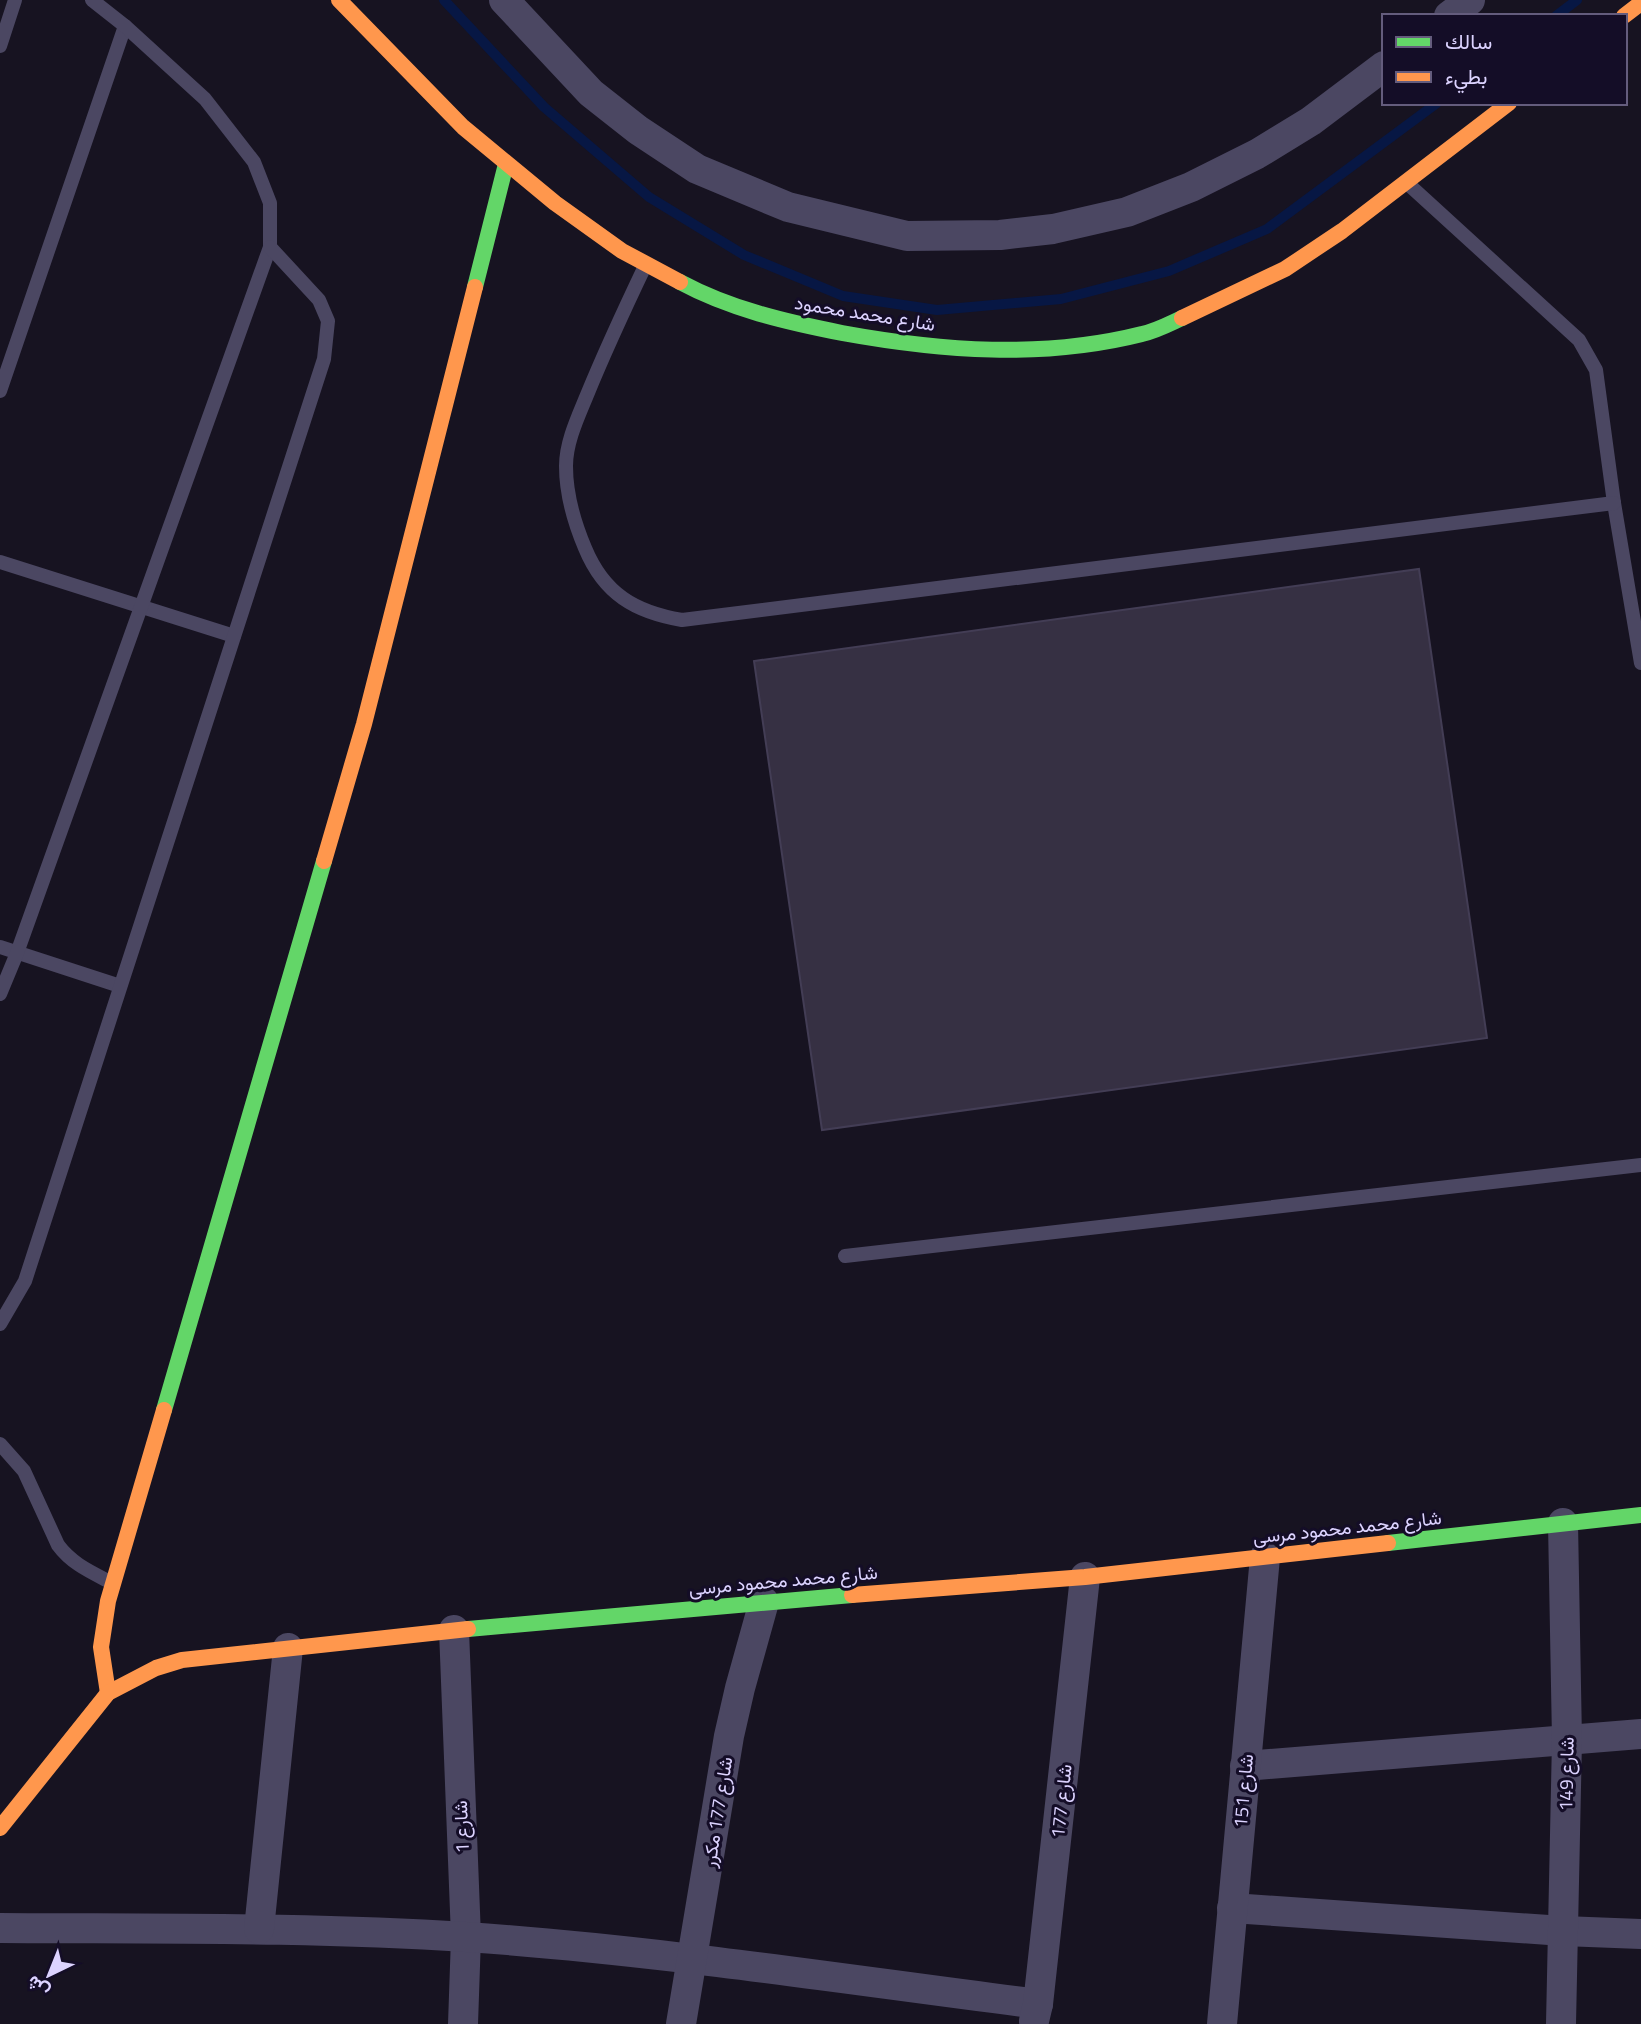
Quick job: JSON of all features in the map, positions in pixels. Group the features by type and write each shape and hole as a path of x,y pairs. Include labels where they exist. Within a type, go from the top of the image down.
{"street":[{"name":"شارع محمد محمود","path":"339,0 463,127 506,164 622,251 695,290 781,321 902,344 974,350 1045,350 1144,334 1204,309 1285,269 1342,231 1506,105"},
{"path":"504,0 591,93 638,130 697,169 788,207 907,236 1053,229 1126,212 1191,187 1257,154 1311,121 1382,68"},
{"path":"1452,14 1470,0"},
{"path":"1627,14 1641,3"},
{"path":"108,1693 101,1647 113,1584 364,724 506,164"},
{"name":"شارع محمد محمود مرسى","path":"0,1828 108,1693 156,1668 181,1660 454,1630 1085,1577 1641,1515"},
{"name":"شارع 149","path":"1561,2024 1567,1740 1563,1523"},
{"name":"شارع 151","path":"1222,2024 1265,1557"},
{"name":"شارع 177","path":"1036,2014 1085,1577"},
{"name":"شارع 177 مكرر","path":"681,2024 729,1736 764,1602"},
{"name":"شارع 1","path":"454,1630 466,1937 463,2024"},
{"path":"259,1929 288,1647"},
{"path":"1245,1766 1641,1734"},
{"path":"1232,1908 1641,1934"},
{"path":"0,1928 259,1929 466,1937 692,1960 1036,2014"}],"lane":[{"path":"0,46 15,0"},
{"path":"0,994 270,247 270,203 254,162 205,99 125,26 92,0"},
{"path":"0,391 125,26"},
{"path":"1406,182 1580,340 1590,355 1596,370 1614,503 1641,663"},
{"path":"0,1324 24,1281 324,359 328,321 319,300 270,247"},
{"path":"646,264 573,427 566,464 572,515 589,557 606,583 622,598 631,605 657,616 695,619 1614,503"},
{"path":"0,562 234,636"},
{"path":"0,947 120,986"},
{"path":"845,1256 1641,1165"},
{"path":"0,1444 24,1471 65,1555 76,1565 113,1584"}],"building":[{"path":"1419,569 1487,1038 822,1130 754,661"}],"waterway":[{"path":"444,0 544,107 649,197 744,255 843,296 937,310 1061,299 1169,271 1267,229 1434,105"},
{"path":"1559,14 1577,0"}],"traffic: fast":[{"path":"475,287 506,164"},
{"path":"680,282 738,307 800,324 879,339 954,348 992,350 1067,347 1147,333 1182,318"},
{"path":"164,1410 324,861"},
{"path":"1388,1543 1641,1515"},
{"path":"468,1629 852,1595"}],"traffic: slow":[{"path":"339,0 463,127 555,203 622,251 680,282"},
{"path":"1627,14 1641,3"},
{"path":"1182,318 1285,269 1342,231 1506,105"},
{"path":"324,861 364,724 475,287"},
{"path":"108,1693 101,1647 108,1601 164,1410"},
{"path":"852,1595 1085,1577 1388,1543"},
{"path":"0,1828 108,1693 156,1668 182,1660 468,1629"}]}
